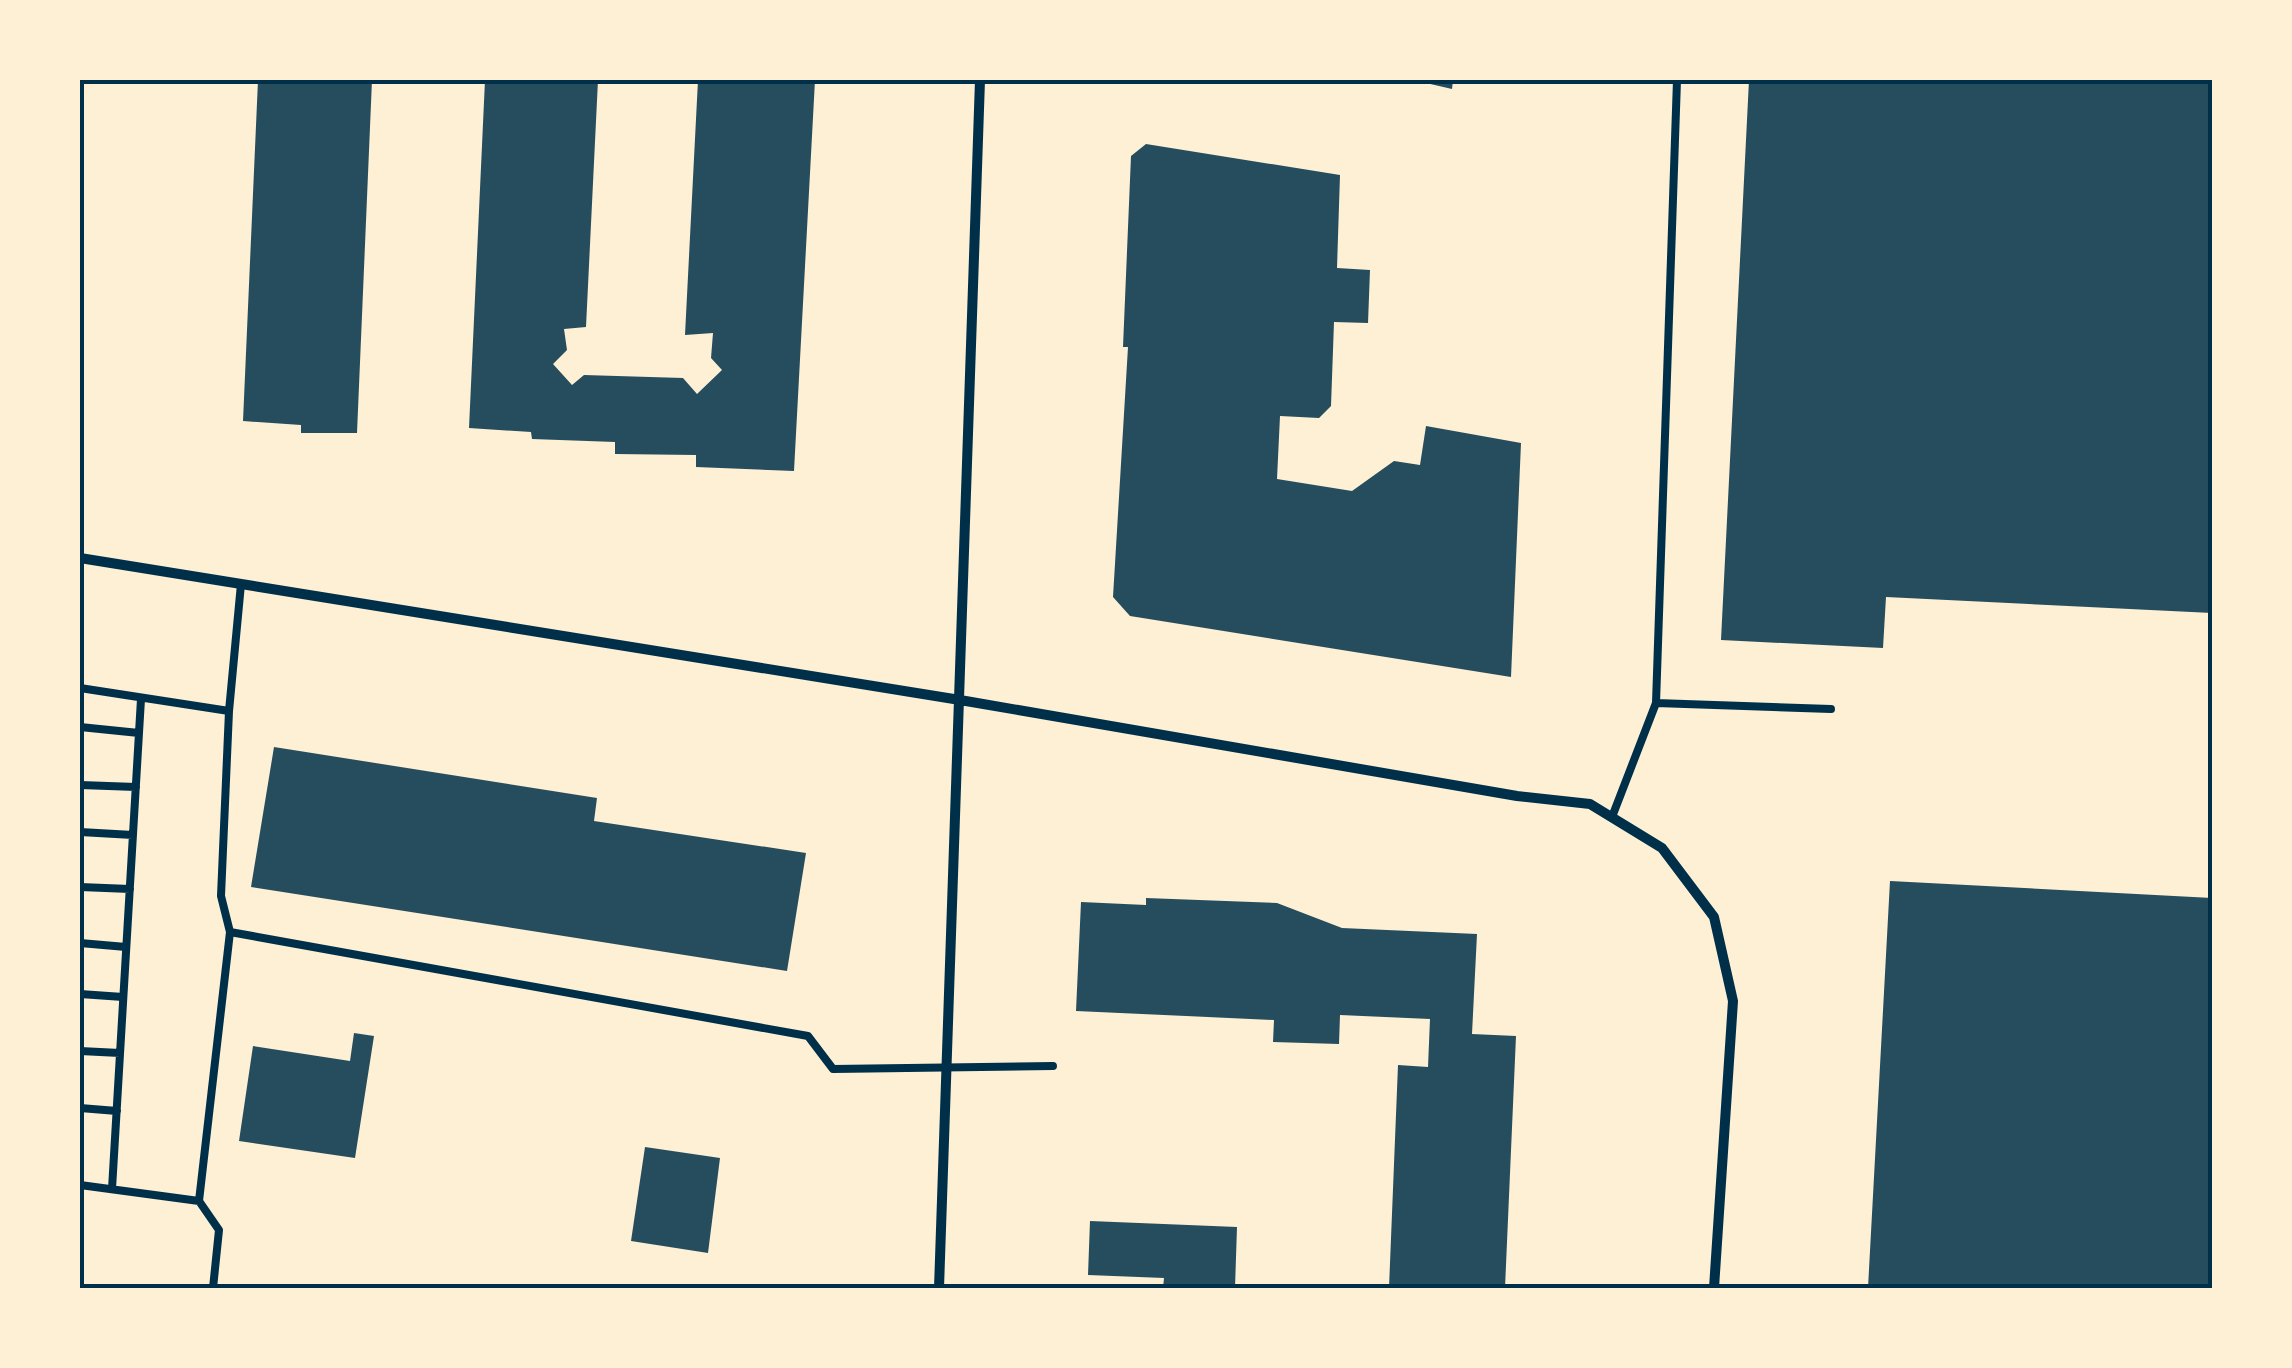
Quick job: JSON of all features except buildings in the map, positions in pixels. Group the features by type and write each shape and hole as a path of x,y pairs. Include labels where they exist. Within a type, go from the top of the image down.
{"street":[{"path":"939,1288 980,80"},
{"path":"80,558 960,700 1517,796 1590,804 1662,848 1714,918 1733,1002 1714,1288"}],"lane":[{"path":"1612,817 1656,703 1678,80"},
{"path":"212,1288 219,1230 200,1202 230,932 220,896 229,711 241,584"},
{"path":"80,688 229,711"},
{"path":"112,1189 141,699"},
{"path":"1656,703 1831,709"},
{"path":"80,727 139,733"},
{"path":"80,785 136,786"},
{"path":"80,832 133,834"},
{"path":"80,887 130,889"},
{"path":"230,932 808,1036 833,1069 1053,1066"},
{"path":"80,943 126,947"},
{"path":"80,994 123,997"},
{"path":"80,1051 120,1054"},
{"path":"80,1108 116,1110"},
{"path":"80,1185 200,1202"}]}
